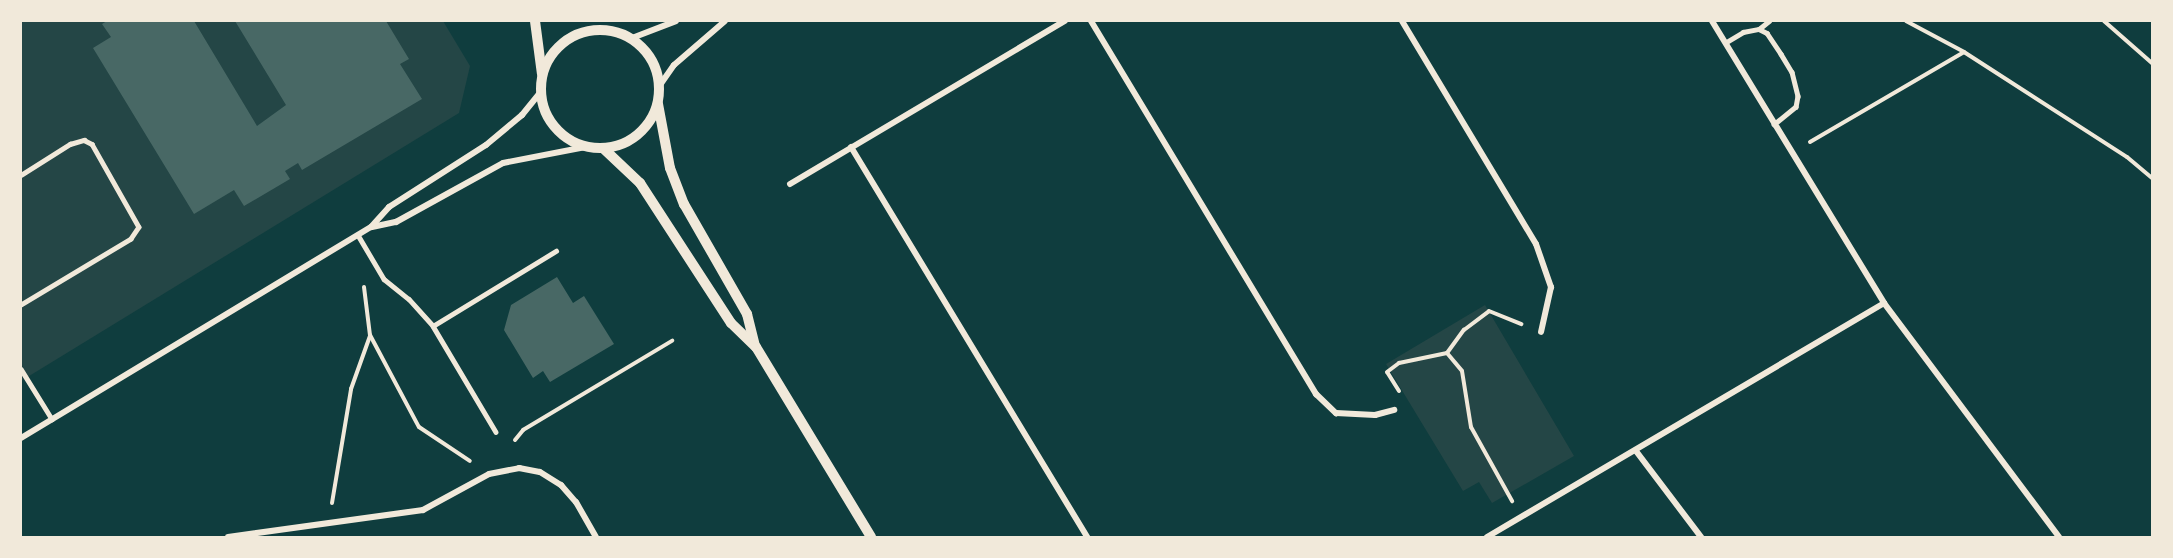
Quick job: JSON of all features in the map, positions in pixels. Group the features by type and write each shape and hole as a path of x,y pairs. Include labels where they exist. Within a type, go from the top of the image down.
{"street":[{"path":"535,21 542,74 540,93 554,127 568,140 585,147 604,149 638,135 658,103"},
{"path":"600,21 632,38 651,58 660,85 658,103 670,168 684,204 747,314 756,347"},
{"path":"632,38 676,21"},
{"path":"660,85 674,65 725,21"},
{"path":"790,184 1065,21"},
{"path":"1091,21 1316,394 1336,413 1375,415 1394,410"},
{"path":"1401,21 1536,244 1551,287 1541,332"},
{"path":"1712,21 1884,303 2059,537"},
{"path":"542,74 549,57 577,33 615,30"},
{"path":"21,438 371,227 389,207 486,145 522,115 540,93"},
{"path":"371,227 396,222 503,163 585,147"},
{"path":"851,147 1087,537"},
{"path":"604,149 640,183 731,322 756,347 871,537"},
{"path":"1486,537 1636,451 1884,303"},
{"path":"1636,451 1701,537"},
{"path":"228,537 423,510 489,474 519,468 540,472 561,486 596,537"},
{"path":"281,530 285,537"}],"lane":[{"path":"1725,43 1743,32 1758,29 1769,21"},
{"path":"1758,29 1767,33 1781,54 1798,88 1796,107 1774,125"},
{"path":"21,175 70,144 84,140 92,144 139,227 131,239 21,306"},
{"path":"358,235 384,279 409,299 433,326 495,432"},
{"path":"433,326 556,251"},
{"path":"21,369 52,419"}],"path":[{"path":"1906,21 1964,52 2127,157 2152,178"},
{"path":"2104,21 2152,63"},
{"path":"1792,153 1964,52"},
{"path":"364,283 370,335 419,427 472,462"},
{"path":"1405,403 1387,372 1399,363 1448,353 1464,330 1489,311 1541,332"},
{"path":"332,504 351,389 370,335"},
{"path":"508,448 524,430 672,341"},
{"path":"1448,353 1462,370 1471,427 1520,518"}],"shaded area":[{"path":"21,21 443,21 470,66 459,113 21,381"},
{"path":"1485,305 1574,456 1492,503 1479,482 1463,491 1386,364"}],"building":[{"path":"107,21 194,21 257,126 286,105 235,21 386,21 409,59 400,64 422,99 302,170 298,163 285,171 290,179 244,206 234,190 194,214 93,48 111,37 102,24"},
{"path":"557,277 573,303 584,296 614,344 550,382 543,371 533,378 504,330 511,305"}]}
